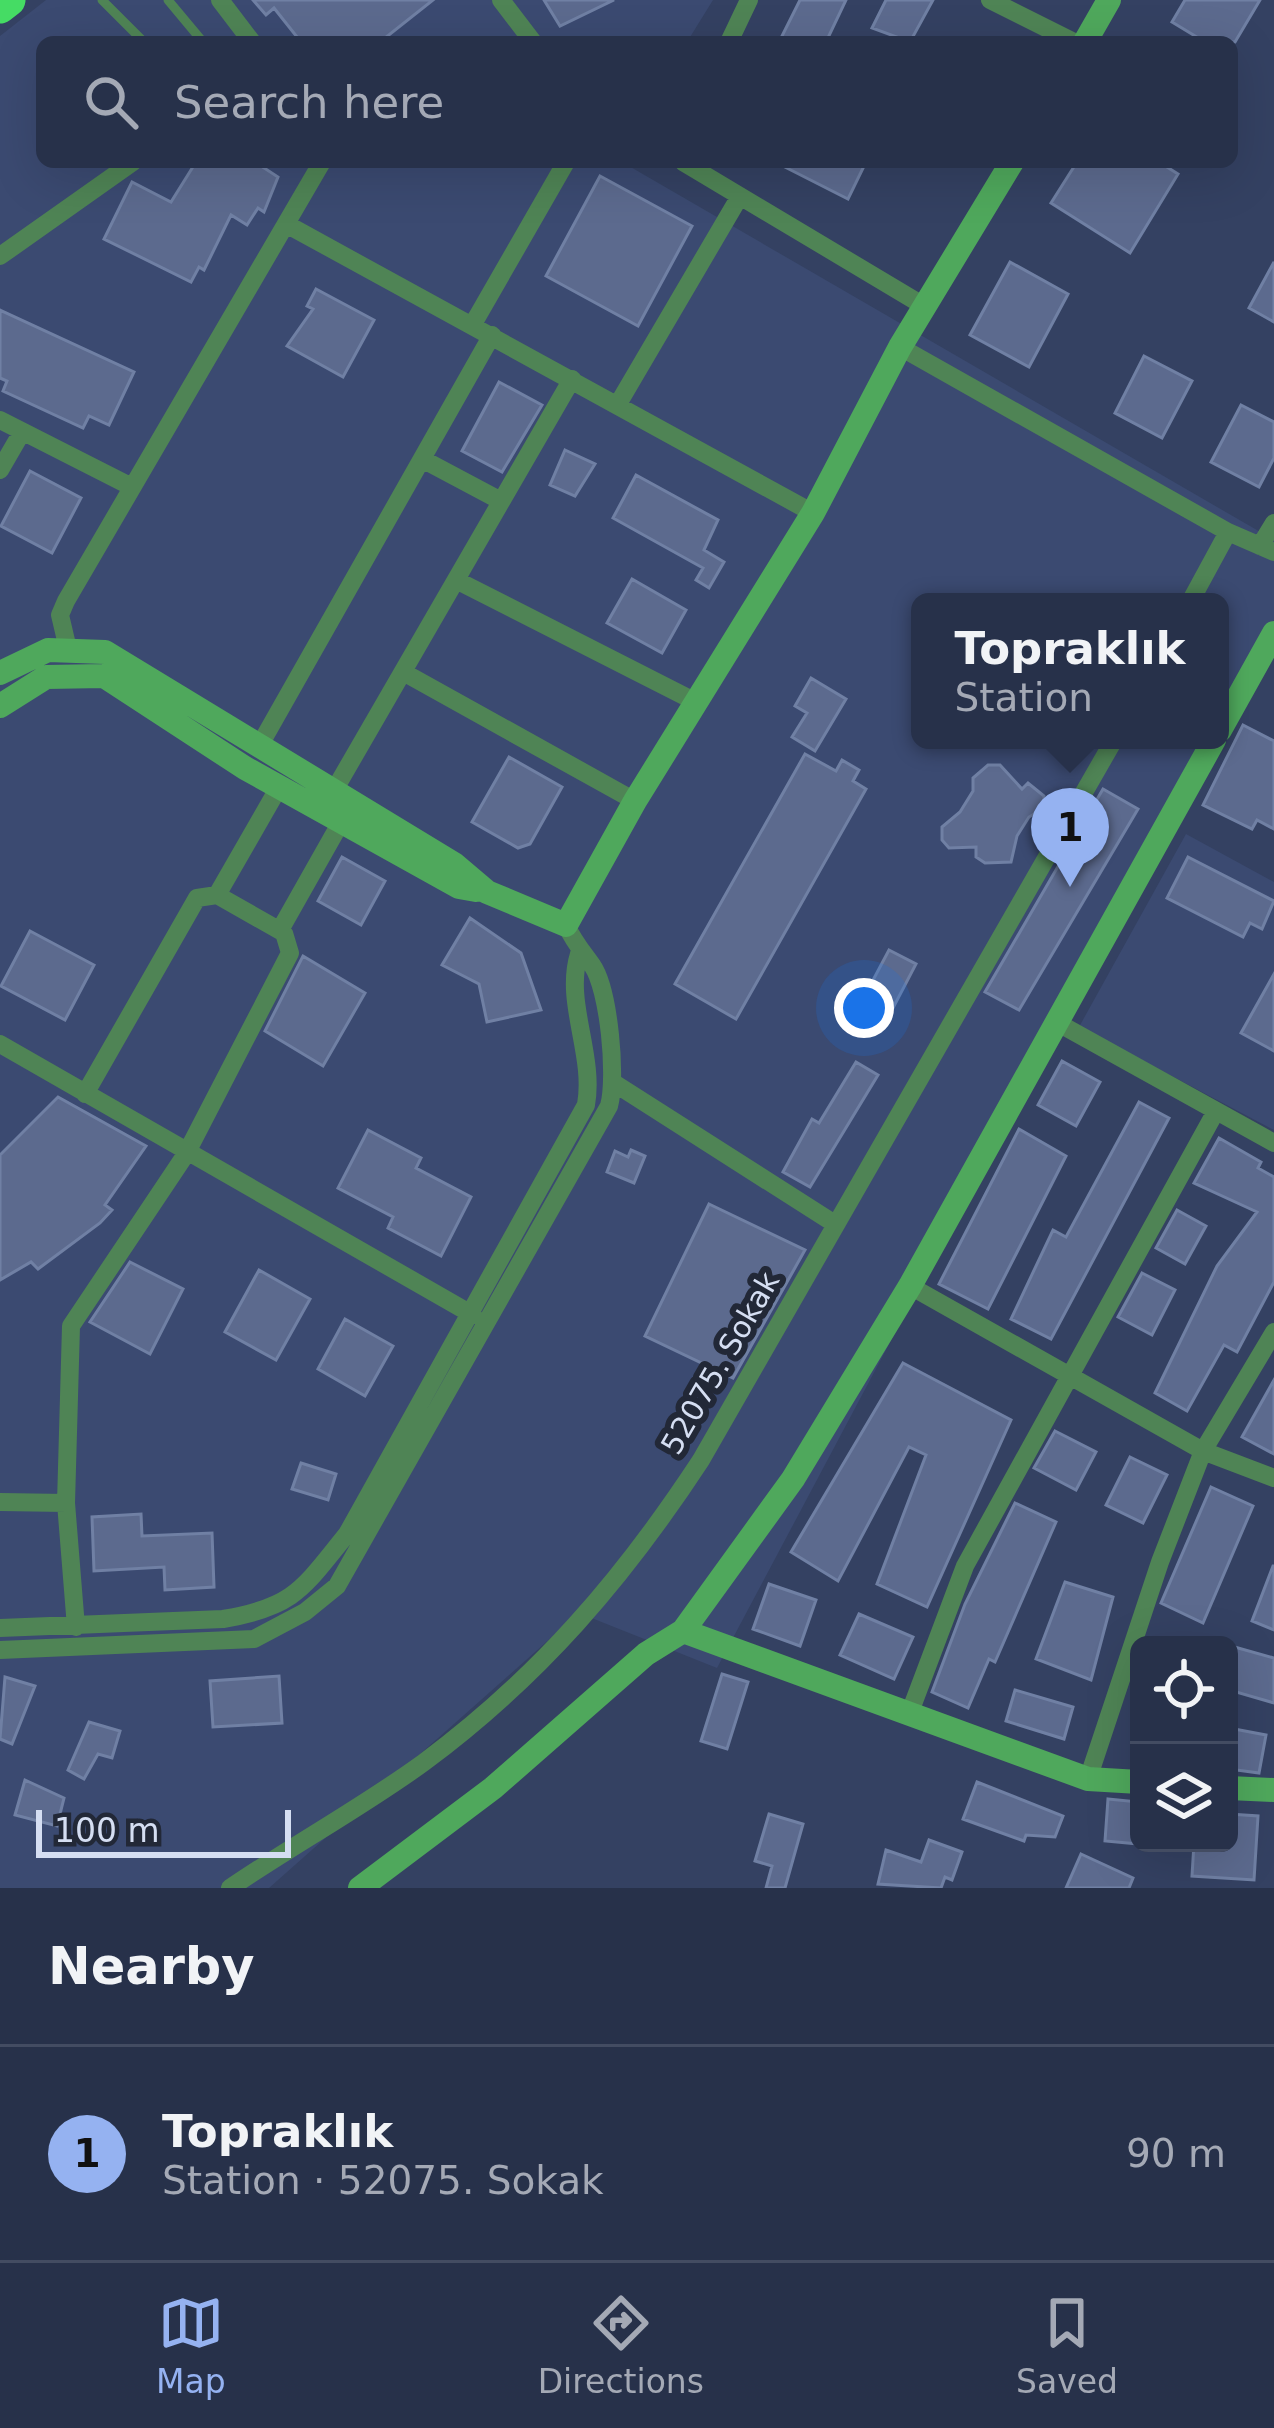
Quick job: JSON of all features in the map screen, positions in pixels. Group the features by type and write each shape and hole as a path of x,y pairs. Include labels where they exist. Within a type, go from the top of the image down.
{"highway":[{"path":"0,7 9,0"}],"street":[{"path":"220,0 247,36"},
{"path":"501,0 528,36"},
{"path":"732,36 749,0"},
{"path":"990,0 1062,36"},
{"path":"1088,36 1109,0"},
{"path":"0,256 125,168"},
{"path":"68,649 60,615 130,486 319,168"},
{"path":"473,324 563,168"},
{"path":"693,168 924,306"},
{"path":"566,925 635,800 813,513 900,347 1008,168"},
{"path":"618,404 740,196"},
{"path":"286,224 813,513"},
{"path":"261,743 492,335"},
{"path":"900,347 1228,532 1267,549 1274,523"},
{"path":"335,789 572,379"},
{"path":"0,420 130,486"},
{"path":"0,470 22,432"},
{"path":"422,459 501,502"},
{"path":"1195,593 1228,532"},
{"path":"456,580 696,702"},
{"path":"1229,714 1274,633"},
{"path":"0,673 17,661 68,649 105,652 335,789 454,864 487,892"},
{"path":"403,672 635,800"},
{"path":"0,706 46,677 104,676 279,787 459,887 487,892 566,925 579,954 593,966 614,1083 604,1117 337,1586 254,1640 0,1650"},
{"name":"52075. Sokak","path":"230,1888 423,1762 571,1632 636,1558 701,1460 1109,749"},
{"path":"359,1888 494,1788 646,1654 683,1630 793,1479 910,1286 1209,749"},
{"path":"85,1094 193,902 218,895 279,787"},
{"path":"280,930 341,822"},
{"path":"76,1627 65,1503 71,1326 186,1154 290,953 280,930 218,895"},
{"path":"0,1628 223,1619 257,1613 296,1597 347,1534 586,1105 591,1075 573,975 579,954"},
{"path":"1056,1022 1274,1143"},
{"path":"0,1044 473,1315"},
{"path":"614,1083 836,1224"},
{"path":"910,1712 965,1566 1216,1111"},
{"path":"910,1286 1067,1379 1203,1451 1274,1478"},
{"path":"1088,1779 1160,1562 1203,1451 1274,1332"},
{"path":"0,1502 65,1503"},
{"path":"683,1630 1088,1779 1130,1781"},
{"path":"1238,1788 1274,1790"}],"lane":[{"path":"168,0 197,36"},
{"path":"110,1 139,36"}],"shaded area":[{"path":"46,0 713,0 691,36 36,36 36,168 632,168 1274,540 1274,620 1229,705 1229,593 911,593 911,749 1205,749 717,1668 579,1613 269,1888 0,1888 0,36"},
{"path":"1186,834 1274,882 1274,1130 1079,1027"}],"building":[{"path":"253,0 433,0 388,36 296,36 274,8 266,15"},
{"path":"544,0 614,0 560,26"},
{"path":"800,0 846,0 829,36 782,36"},
{"path":"886,0 933,0 913,36 894,36 872,28"},
{"path":"1185,0 1260,0 1238,37 1195,36 1172,22"},
{"path":"192,168 264,168 278,177 264,212 258,208 247,225 231,215 204,270 199,267 191,282 104,239 132,182 171,202"},
{"path":"787,168 863,168 848,199"},
{"path":"1073,168 1168,168 1178,174 1130,253 1051,203"},
{"path":"600,176 692,226 638,326 546,276"},
{"path":"1010,262 1068,294 1029,367 970,335"},
{"path":"1274,262 1274,322 1249,308"},
{"path":"316,289 374,320 343,377 287,346 313,309 307,306"},
{"path":"0,310 134,372 109,425 89,416 83,428 3,391 7,381 0,378"},
{"path":"1144,356 1192,381 1162,438 1115,413"},
{"path":"499,382 542,405 502,472 462,451"},
{"path":"1241,405 1274,422 1274,458 1259,487 1211,462"},
{"path":"565,450 595,464 575,496 550,485"},
{"path":"30,471 81,498 52,553 1,526"},
{"path":"636,475 718,520 704,550 724,562 709,588 696,580 703,568 613,518"},
{"path":"632,579 686,610 662,653 607,623"},
{"path":"811,678 846,699 815,751 792,737 807,713 795,706"},
{"path":"1243,725 1274,741 1274,829 1257,820 1252,829 1203,805"},
{"path":"805,754 836,771 842,760 859,770 853,781 866,789 736,1019 675,984"},
{"path":"509,757 562,787 530,844 518,848 472,822"},
{"path":"988,765 1000,765 1022,789 1028,783 1044,796 1044,808 1029,817 1017,836 1011,862 985,863 976,857 976,847 949,848 942,840 942,827 960,812 973,791 973,778"},
{"path":"1103,789 1138,809 1019,1010 985,992"},
{"path":"342,857 385,881 361,925 318,901"},
{"path":"1188,857 1274,901 1262,929 1250,923 1243,937 1167,898"},
{"path":"470,918 521,953 541,1010 487,1022 479,984 442,965"},
{"path":"30,931 94,965 65,1020 1,986"},
{"path":"889,950 916,964 881,1031 854,1016"},
{"path":"303,956 365,993 323,1066 265,1031"},
{"path":"1274,974 1274,1051 1241,1033"},
{"path":"1062,1061 1100,1082 1076,1126 1038,1105"},
{"path":"856,1062 878,1075 810,1187 783,1172 812,1119 819,1123"},
{"path":"58,1097 146,1146 105,1205 112,1210 100,1223 38,1269 31,1262 0,1280 0,1155"},
{"path":"1139,1102 1169,1118 1051,1339 1011,1319 1053,1230 1066,1237"},
{"path":"1019,1129 1066,1156 988,1309 939,1284"},
{"path":"368,1130 421,1158 416,1168 471,1197 441,1256 388,1228 393,1217 338,1188"},
{"path":"1219,1138 1261,1162 1258,1168 1274,1177 1274,1282 1237,1352 1224,1345 1187,1411 1155,1393 1217,1266 1257,1212 1194,1183"},
{"path":"631,1150 645,1156 634,1183 607,1172 615,1151 628,1157"},
{"path":"709,1204 805,1250 733,1378 645,1336"},
{"path":"1177,1210 1206,1226 1185,1264 1156,1248"},
{"path":"130,1262 183,1289 150,1354 90,1322"},
{"path":"259,1270 310,1299 276,1360 225,1332"},
{"path":"1142,1273 1175,1290 1152,1335 1118,1317"},
{"path":"345,1319 393,1346 365,1396 318,1369"},
{"path":"903,1363 1011,1420 927,1607 877,1584 926,1455 909,1447 838,1581 791,1552"},
{"path":"1274,1380 1274,1454 1242,1437"},
{"path":"1055,1431 1096,1452 1076,1490 1034,1468"},
{"path":"1130,1457 1167,1475 1143,1523 1106,1505"},
{"path":"301,1463 336,1474 328,1500 292,1489"},
{"path":"1211,1487 1253,1506 1203,1623 1161,1603"},
{"path":"1015,1503 1056,1522 995,1662 989,1659 968,1708 932,1692 965,1604"},
{"path":"141,1514 142,1536 212,1533 214,1587 165,1590 164,1567 94,1571 92,1517"},
{"path":"1274,1566 1274,1630 1252,1621"},
{"path":"1065,1582 1113,1597 1091,1680 1036,1659"},
{"path":"769,1584 816,1600 800,1646 753,1629"},
{"path":"859,1614 913,1637 894,1679 840,1655"},
{"path":"1238,1648 1274,1658 1274,1703 1238,1693"},
{"path":"722,1674 748,1682 727,1749 701,1741"},
{"path":"279,1676 282,1723 213,1727 210,1681"},
{"path":"5,1677 35,1686 12,1744 0,1739"},
{"path":"1015,1690 1073,1707 1064,1739 1006,1721"},
{"path":"89,1722 120,1731 112,1758 98,1754 84,1779 68,1770"},
{"path":"1238,1730 1266,1735 1259,1773 1238,1770"},
{"path":"25,1780 64,1798 57,1826 15,1815"},
{"path":"977,1782 1063,1816 1055,1837 1026,1835 1024,1841 963,1819"},
{"path":"1108,1799 1130,1801 1130,1843 1105,1841"},
{"path":"769,1814 803,1824 785,1888 766,1888 772,1866 755,1861"},
{"path":"1238,1815 1258,1816 1254,1880 1192,1876 1193,1852 1238,1852"},
{"path":"929,1840 962,1852 952,1880 945,1877 941,1888 878,1884 886,1850 921,1862"},
{"path":"1081,1854 1133,1878 1129,1888 1066,1888"}],"place":[{"name":"Topraklık","path":"1070,887"}]}
